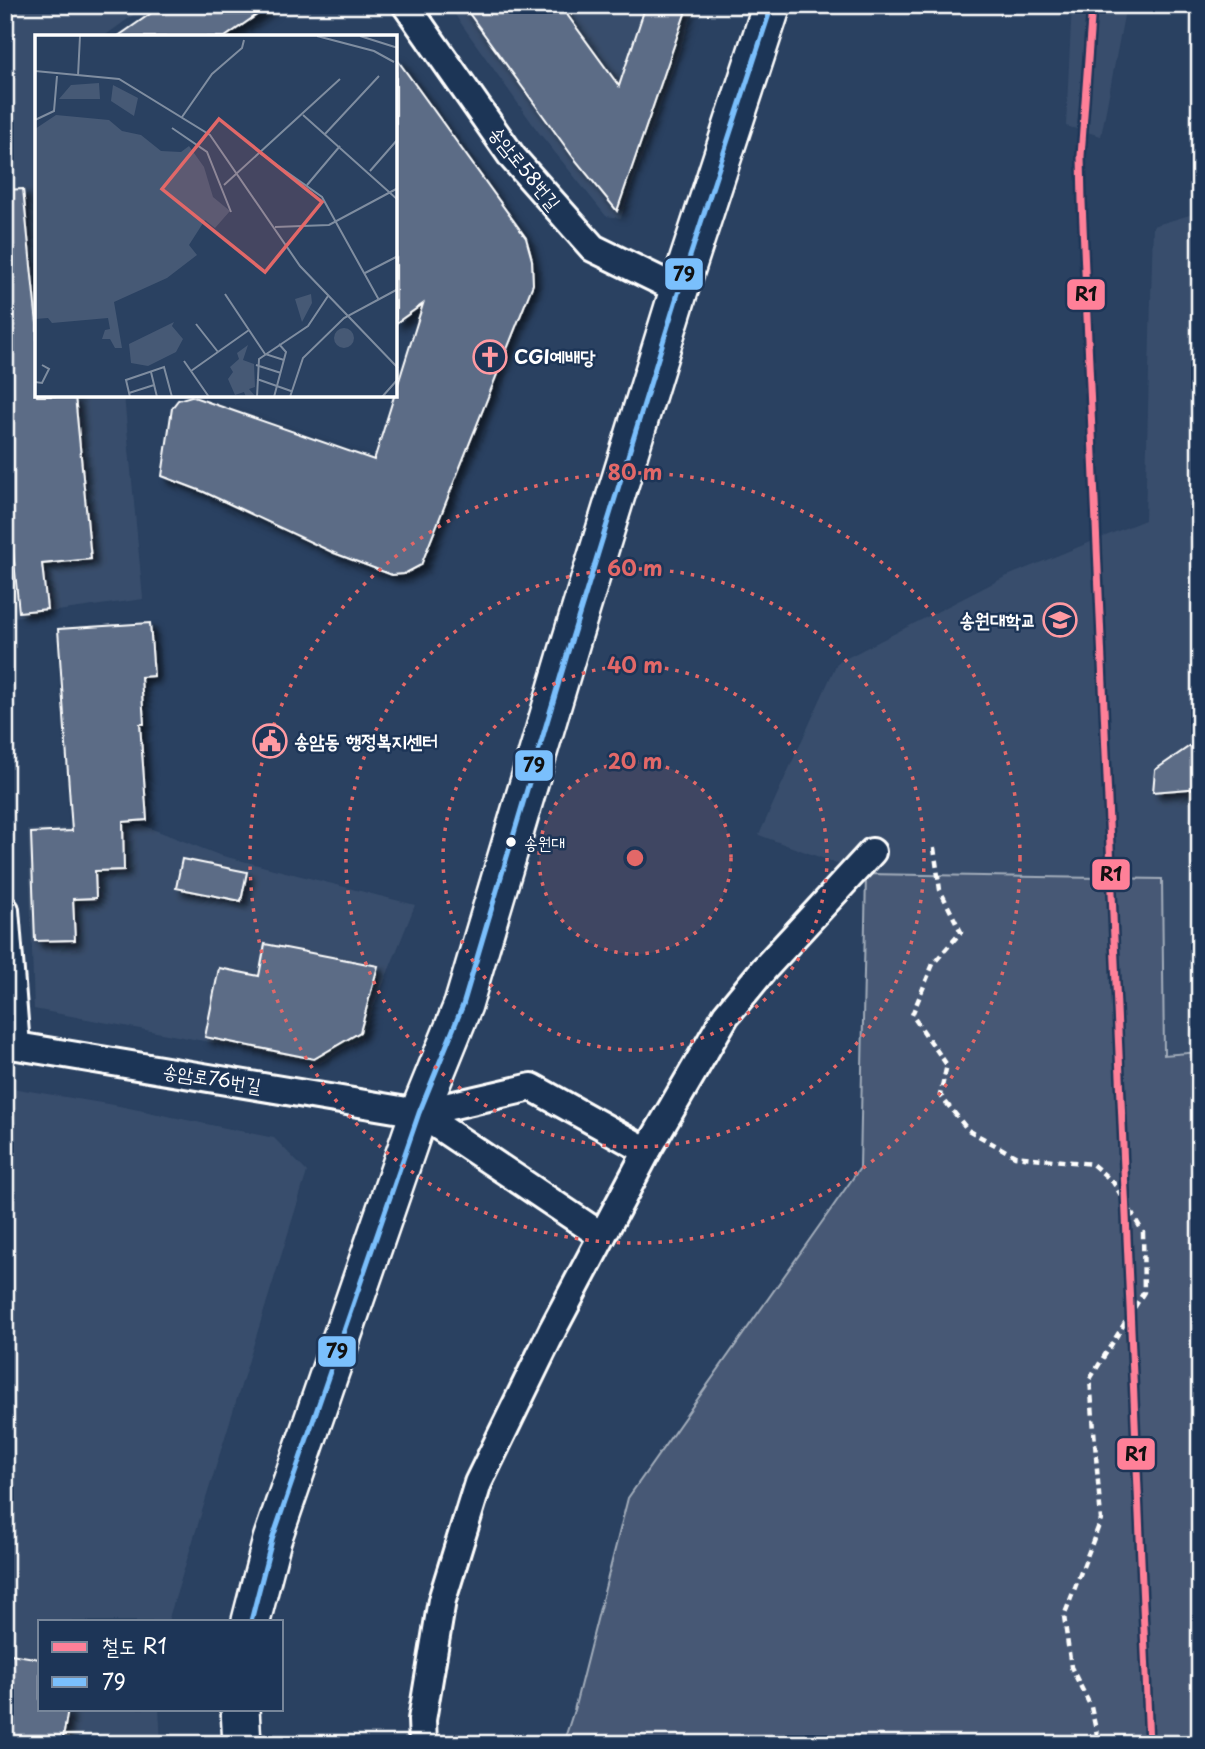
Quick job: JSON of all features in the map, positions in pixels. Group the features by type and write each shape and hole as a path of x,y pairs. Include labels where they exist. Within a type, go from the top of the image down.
{"main road":[{"path":"251,1620 272,1540 419,1113 463,1005 572,638 772,5"},
{"path":"240,1710 242,1744"}],"street":[{"name":"송암로58번길","path":"406,5 513,158 593,248 680,290"},
{"path":"423,1744 422,1720 442,1600 478,1483 529,1377 647,1151 726,1016 771,960 872,852"},
{"path":"5,910 11,1045"},
{"name":"송암로76번길","path":"11,1045 419,1113"},
{"path":"419,1113 532,1087 647,1151"},
{"path":"419,1113 602,1236"}],"path":[{"path":"934,848 940,890 961,932 933,964 912,1015 947,1065 940,1095 968,1130 1015,1156 1092,1164 1113,1182 1143,1232 1144,1293 1090,1380 1101,1520 1064,1616 1071,1667 1091,1707 1099,1744"}],"shaded area":[{"path":"5,5 147,5 106,35 35,35 35,397 124,397 143,599 14,617 5,536"},
{"path":"448,5 696,5 621,218 606,216 537,130"},
{"path":"1072,5 1126,5 1101,136 1066,126"},
{"name":"송원대학교","path":"1200,212 1200,1052 1164,1056 1161,879 866,874 759,835 837,663 1005,577 1145,520 1153,226"},
{"path":"142,825 219,855 415,905 361,1039 321,1063 34,1009 28,830"},
{"path":"866,874 1162,879 1164,1055 1200,1052 1200,1744 563,1744 628,1498 860,1168"},
{"path":"5,1087 119,1106 274,1138 307,1172 168,1620 38,1620 38,1710 159,1710 161,1744 5,1744"}],"building":[{"path":"163,5 271,5 228,35 120,35"},
{"path":"463,5 560,5 619,86 646,5 688,5 617,211 573,157"},
{"path":"397,59 526,238 532,260 533,284 421,565 404,574 392,575 334,553 204,492 162,476 172,408 178,400 188,397 374,460 394,397 397,397 397,387 423,304 397,322"},
{"path":"23,189 35,305 35,397 75,397 91,559 42,564 47,609 19,612 5,469 5,190"},
{"path":"150,623 154,676 141,677 144,724 140,724 147,820 123,822 124,870 95,871 96,898 73,899 75,940 35,941 31,833 72,831 58,629"},
{"path":"1200,739 1200,788 1153,792 1155,770"},
{"path":"182,859 247,872 241,901 176,888"},
{"path":"265,944 378,966 360,1032 314,1059 205,1037 219,968 259,976"},
{"path":"5,1653 38,1659 38,1710 68,1710 62,1744 5,1744"}],"rail line":[{"name":"R1","path":"1092,5 1081,156 1082,202 1149,1744"}],"transit line":[{"name":"79","path":"251,1620 272,1540 419,1113 463,1005 679,290 772,5"}],"place":[{"name":"CGI예배당","path":"490,357"},
{"name":"송원대학교","path":"1060,620"},
{"name":"송암동 행정복지센터","path":"270,741"},
{"name":"송원대","path":"511,842"}]}
